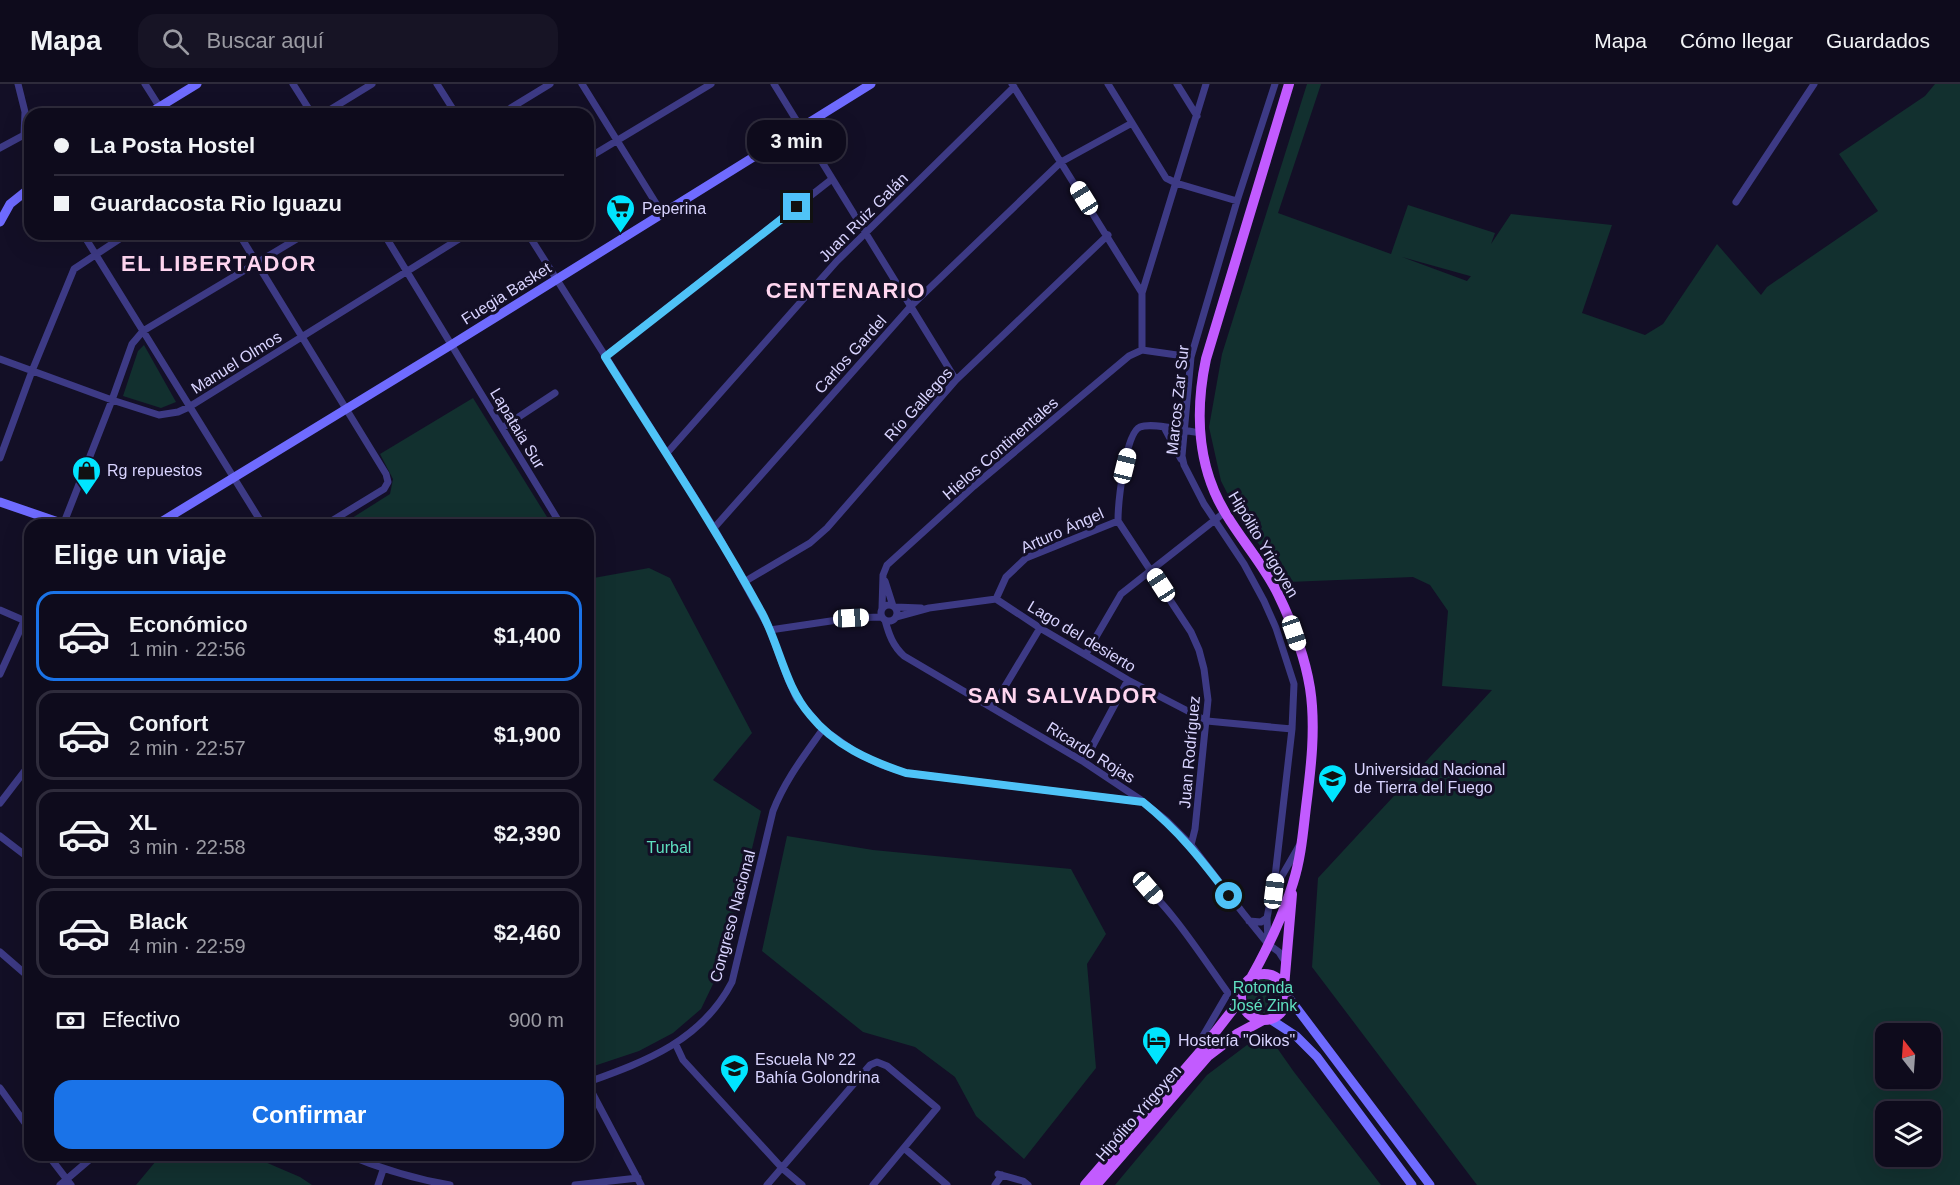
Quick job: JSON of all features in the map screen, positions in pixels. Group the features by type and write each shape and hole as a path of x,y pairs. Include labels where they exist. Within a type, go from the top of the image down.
{"main road":[{"path":"166,108 197,84"},
{"name":"Fuegia Basket","path":"166,519 452,345 801,127 854,88 871,84"},
{"name":"Hipólito Yrigoyen","path":"1285,990 1293,885 1303,839 1312,751 1310,689 1304,662 1277,592 1225,512 1205,465 1200,433 1200,398 1206,359 1289,84"},
{"path":"0,222 10,204 24,193"},
{"path":"0,502 50,519"},
{"name":"Hipólito Yrigoyen","path":"1251,978 1293,885"},
{"path":"1412,1185 1317,1057 1296,1036 1266,1019 1251,1016 1243,1006 1241,997 1246,983 1251,978 1258,975 1273,976 1430,1185"},
{"path":"1266,1019 1281,1012 1286,1000 1285,990"},
{"name":"Hipólito Yrigoyen","path":"1085,1185 1199,1053 1241,997"},
{"name":"Hipólito Yrigoyen","path":"1096,1185 1201,1063 1237,1034 1266,1019"}],"street":[{"path":"18,84 24,108"},
{"path":"145,84 160,108"},
{"path":"293,84 308,108"},
{"path":"333,108 372,84"},
{"path":"437,84 452,108"},
{"path":"511,108 550,84"},
{"path":"582,84 662,213"},
{"path":"594,154 711,84"},
{"path":"774,84 956,380"},
{"path":"1108,84 1162,173 1176,183 1237,201"},
{"path":"1177,84 1197,116"},
{"path":"1191,357 1142,350 1142,293 1206,84"},
{"name":"Marcos Zar Sur","path":"1268,944 1267,918 1274,891 1292,729 1294,684 1276,628 1255,583 1214,521 1184,465 1182,456 1191,357 1237,201 1275,84"},
{"path":"1736,202 1814,84"},
{"path":"1013,86 1108,235 1142,293"},
{"name":"Juan Ruiz Galán","path":"666,453 865,232 1013,86"},
{"name":"Carlos Gardel","path":"714,528 911,306 1061,162 1132,123"},
{"path":"0,147 24,135"},
{"path":"605,357 832,179"},
{"name":"Río Gallegos","path":"744,582 810,543 827,528 956,380 1108,235"},
{"path":"87,240 259,519"},
{"path":"0,458 32,371 74,269 117,240"},
{"path":"243,240 386,474 388,482 384,489 335,519"},
{"path":"67,519 132,344 143,331 295,240"},
{"name":"Lapataia Sur","path":"388,240 557,519"},
{"name":"Manuel Olmos","path":"0,359 159,415 178,412 457,240"},
{"path":"532,240 714,528 770,630 797,699 823,729 857,753 906,773 1143,802"},
{"name":"Hielos Continentales","path":"883,575 887,565 974,486 1129,356 1142,350"},
{"path":"502,428 555,393"},
{"path":"1118,521 1118,500 1133,434 1142,426 1200,433"},
{"path":"1164,427 1184,465"},
{"path":"1086,654 1121,594 1225,512"},
{"name":"Juan Rodríguez","path":"1118,521 1191,632 1199,650 1208,689 1207,721 1195,829 1191,845"},
{"name":"Arturo Ángel","path":"996,599 1006,577 1026,558 1118,521"},
{"path":"883,575 897,612 896,616"},
{"path":"882,614 883,575"},
{"path":"770,630 882,614 890,621 896,616 929,608 996,599"},
{"name":"Lago del desierto","path":"996,599 1128,680 1207,721 1292,729"},
{"path":"882,614 888,604 929,608"},
{"path":"0,610 24,619"},
{"name":"Ricardo Rojas","path":"882,614 890,638 896,649 904,656 1084,762 1166,820 1191,845 1268,944"},
{"path":"992,708 1040,628"},
{"path":"0,674 24,629"},
{"path":"1084,762 1128,680"},
{"name":"Congreso Nacional","path":"594,1081 636,1065 676,1045 723,1000 732,982 773,811 794,769 823,729"},
{"path":"0,803 24,772"},
{"path":"0,836 24,854"},
{"path":"1274,891 1303,839"},
{"path":"1138,883 1148,888 1163,906 1228,993 1241,997"},
{"path":"1249,921 1261,922 1267,918"},
{"path":"1268,944 1279,952 1287,965"},
{"path":"0,952 24,973"},
{"path":"1199,1053 1200,1041 1228,993"},
{"path":"676,1045 684,1060 782,1168 802,1185"},
{"path":"766,1185 870,1065 877,1062 887,1066 937,1108 873,1185"},
{"path":"0,1088 24,1122"},
{"path":"575,1185 640,1182 594,1104"},
{"path":"904,1148 946,1185"},
{"path":"52,1161 66,1183 89,1161"},
{"path":"362,1161 383,1170 450,1185"},
{"path":"378,1185 383,1170"},
{"path":"994,1185 1000,1174 1023,1180 1028,1185"}],"green space":[{"path":"1307,84 1321,84 1278,213 1391,254 1408,205 1495,233 1491,244 1511,214 1612,225 1582,313 1645,335 1663,324 1717,244 1761,295 1767,287 1878,211 1839,154 1925,96 1935,84 1960,84 1960,1185 1477,1185 1312,967 1318,878 1492,690 1442,686 1448,611 1430,585 1413,577 1288,582 1242,522 1221,481 1209,427 1222,354","holes":["1402,257 1470,276 1467,281"]},
{"path":"144,345 176,402 161,408 123,396 138,351"},
{"path":"473,398 548,519 350,519 390,494 393,479 380,454"},
{"name":"Turbal","path":"649,568 670,578 752,733 713,780 761,811 726,957 701,1009 673,1033 639,1051 594,1066 594,578"},
{"path":"787,836 873,850 1071,869 1106,934 1087,964 1096,1068 1024,1159 976,1116 955,1077 915,1047 863,1032 762,951"},
{"name":"Rotonda José Zink","path":"1264,979 1276,984 1281,996 1276,1008 1264,1013 1252,1008 1247,996 1252,984"},
{"path":"1247,1045 1275,1045 1381,1185 1115,1185 1207,1075"},
{"path":"156,1161 263,1161 300,1177 312,1185 136,1185"}],"place":[{"name":"Peperina","path":"621,234"},
{"name":"Rg repuestos","path":"86,496"},
{"name":"Universidad Nacional de Tierra del Fuego","path":"1333,804"},
{"name":"Hostería \"Oikos\"","path":"1157,1066"},
{"name":"Escuela Nº 22 Bahía Golondrina","path":"734,1094"}],"district":[{"name":"EL LIBERTADOR","path":"219,263"},
{"name":"CENTENARIO","path":"846,290"},
{"name":"SAN SALVADOR","path":"1063,695"}],"route":[{"path":"797,207 605,357 714,528 770,630 797,699 810,717 823,729 857,753 906,773 1143,802 1166,820 1191,845 1229,896"}]}
